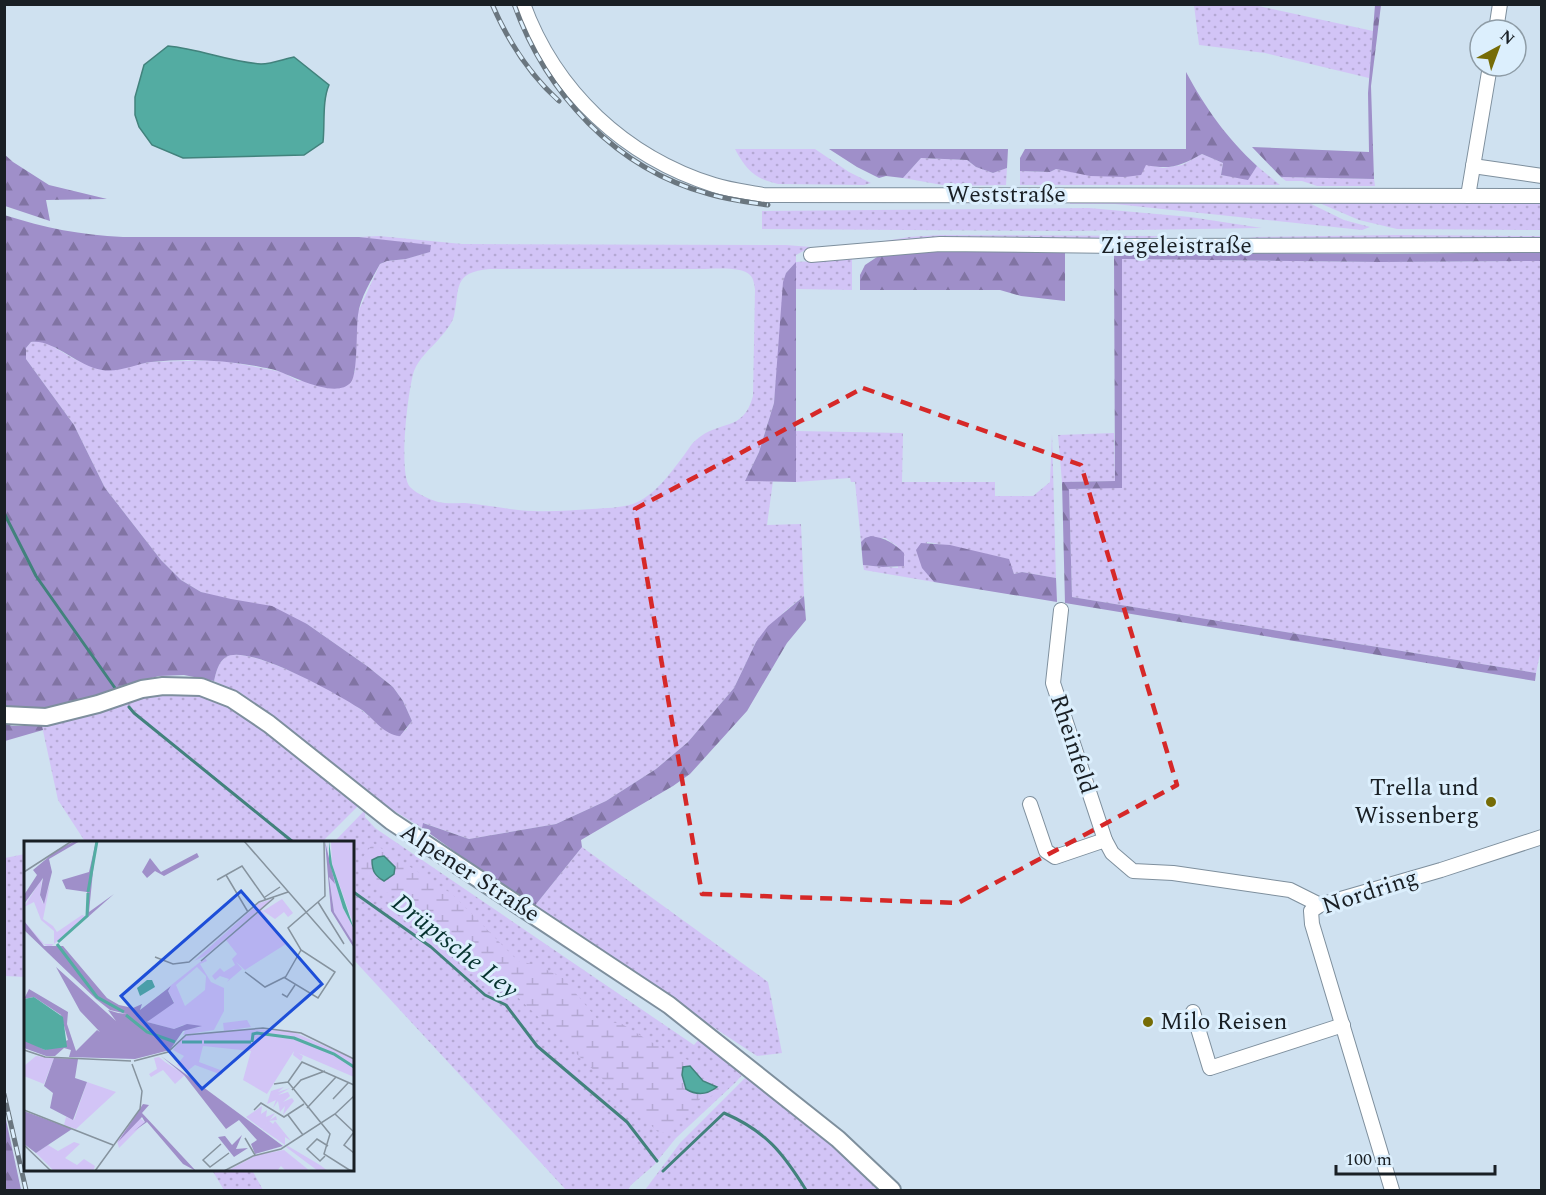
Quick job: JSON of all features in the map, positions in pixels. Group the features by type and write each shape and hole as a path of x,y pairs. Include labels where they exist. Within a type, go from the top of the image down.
{"street":[{"name":"Weststraße","path":"514,4 521,25 534,33"},
{"name":"Weststraße","path":"523,4 534,33 554,66 579,100 609,130 650,158 686,175 716,185 764,195 1542,196"},
{"path":"1468,196 1488,78"},
{"path":"1473,166 1542,177"},
{"name":"Ziegeleistraße","path":"811,255 940,244 1542,245"},
{"name":"Rheinfeld","path":"1061,610 1053,683 1105,840 1112,853 1133,871 1173,873 1290,890 1320,905"},
{"name":"Alpener Straße","path":"4,715 46,717 98,704 142,689 163,686 201,687 232,699 270,724 391,821 669,1005 838,1139 892,1191"},
{"path":"1030,804 1046,851 1055,857 1105,840"},
{"name":"Nordring","path":"1392,1191 1312,924 1311,911 1320,905 1441,870 1542,837"},
{"path":"1193,1012 1210,1068 1343,1026"}],"highlighted area":[{"path":"863,388 1081,465 1177,785 958,903 702,894 635,509"}],"green space":[{"path":"1194,5 1254,5 1373,31 1369,78 1265,53 1199,45"},
{"path":"1375,5 1381,5 1371,86 1374,179 1281,177 1252,147 1369,152 1368,93"},
{"path":"1186,72 1217,122 1257,166 1248,180 1221,175 1223,163 1202,154 1175,166 1146,165 1141,175 1125,177 1090,176 1056,169 1050,172 1020,171 1020,158 1025,149 1186,149"},
{"path":"735,149 815,149 849,172 871,183 864,185 778,184 752,173"},
{"path":"829,149 1008,149 1007,168 993,173 976,167 967,160 921,158 903,178 886,176 879,178"},
{"path":"4,154 49,185 107,199 46,200 50,221 5,206"},
{"path":"1202,154 1223,163 1221,175 1248,179 1257,166 1280,185 1020,185 1020,171 1050,172 1056,169 1070,171 1145,164 1163,168 1182,165"},
{"path":"921,158 967,160 976,167 993,173 1007,168 1006,185 948,186 903,178"},
{"path":"1281,177 1374,179 1375,186 1317,186 1302,181 1286,181"},
{"path":"1070,200 1305,201 1344,220 1370,227 1362,230 1115,204 1070,204"},
{"path":"1541,201 1541,230 1397,229 1359,220 1317,202"},
{"path":"1089,208 1190,217 1262,228 1070,231 762,229 762,211"},
{"path":"4,215 34,224 92,235 359,237 431,245 430,252 380,264 359,309 355,370 351,382 345,387 337,389 318,386 273,370 217,361 164,361 108,371 93,368 57,348 40,342 31,342 26,348 26,359 74,425 105,488 161,560 181,580 201,592 272,606 307,624 367,666 393,687 403,701 412,721 400,736 389,733 362,710 316,683 254,657 237,655 223,659 214,681 184,675 159,676 118,687 60,709 5,710"},
{"path":"940,235 1162,236 1142,240 923,239 873,243"},
{"path":"379,236 462,244 786,245 811,247 796,255 796,262 852,259 852,290 796,289 796,263 786,273 774,403 759,452 745,481 773,481 767,525 801,524 804,596 785,611 756,642 734,688 688,742 656,769 606,801 556,824 469,839 424,823 422,828 370,796 241,693 214,681 219,665 226,657 236,655 250,657 306,678 339,695 385,730 405,731 412,721 403,701 393,687 307,624 201,592 181,580 161,560 105,488 74,425 26,359 26,348 31,342 42,340 74,359 102,370 151,362 219,360 282,372 298,381 355,372 358,312 380,264 429,252 431,246 359,237","holes":["490,269 727,269 746,272 753,280 755,289 753,396 749,408 737,421 714,429 696,440 666,478 648,496 633,504 563,511 533,511 438,502 427,498 410,487 406,479 404,449 409,395 414,371 452,322 458,290 463,278 469,274"]},
{"path":"1541,236 1542,241 1248,237"},
{"path":"965,249 1065,252 1065,301 1021,296 1000,290 860,290 860,275 865,265 880,255"},
{"path":"1114,252 1380,254 1541,252 1541,261 1122,259 1122,488 1069,489 1072,597 1536,673 1535,681 1065,603 1062,482 1115,481"},
{"path":"1122,259 1541,261 1542,645 1536,673 1072,597 1069,489 1122,487"},
{"path":"796,262 796,482 745,481 759,452 774,403 783,282 786,273"},
{"path":"796,431 903,433 902,482 995,482 995,496 1033,496 1050,482 1052,434 1056,578 1022,572 1014,574 1008,559 927,542 922,567 934,582 864,570 863,565 898,568 897,546 885,538 865,538 861,542 855,482 851,482 850,478 796,482"},
{"path":"1114,433 1115,481 1062,482 1058,435"},
{"path":"871,536 885,540 900,549 904,553 904,566 863,565 861,542"},
{"path":"921,543 950,545 1009,559 1014,574 1022,572 1056,578 1057,602 934,582 922,568 916,550"},
{"path":"804,596 806,620 787,643 747,711 690,774 581,840 582,847 533,908 422,828 423,823 469,839 556,824 606,801 656,769 688,742 734,688 756,642 768,626"},
{"path":"184,693 211,698 233,707 359,805 323,841 80,841 84,840 58,800 42,726 130,702"},
{"path":"5,723 12,726 42,726 43,730 5,741"},
{"path":"365,810 365,817 375,828 694,1045 700,1038 741,1069 742,1075 676,1138 654,1165 628,1190 566,1190 354,960 354,841 335,841"},
{"path":"373,843 452,894 518,961 537,965 563,978 598,1020 622,1024 651,1042 696,1064 722,1084 716,1095 701,1098 670,1133 658,1132 505,985 393,892 385,893 356,867"},
{"path":"582,847 768,982 782,1053 757,1056 533,908"},
{"path":"24,854 24,977 5,976 5,858"},
{"path":"753,1070 892,1190 645,1190 680,1143"},
{"path":"5,1115 20,1185 21,1190 5,1190"},
{"path":"213,1171 253,1171 263,1190 224,1190"}],"shaded area":[{"path":"168,46 261,64 294,57 329,85 325,105 323,142 304,155 183,158 152,145 139,127 135,115 135,97 144,65"},
{"path":"384,856 395,867 394,874 384,881 375,873 372,860"},
{"path":"690,1066 703,1081 717,1087 702,1093 694,1093 686,1089 682,1075 683,1067"}],"waterway":[{"name":"Drüptsche Ley","path":"4,513 36,576 115,688"},
{"name":"Drüptsche Ley","path":"129,707 292,841"},
{"name":"Drüptsche Ley","path":"354,892 431,947 485,995 506,1005 537,1046 627,1122 657,1161"},
{"name":"Drüptsche Ley","path":"663,1171 724,1113 751,1127 772,1144 806,1190"}],"railway":[{"path":"492,4 520,56 538,80 559,101"},
{"path":"514,4 528,37 545,68 565,97 615,147 675,182 716,196 768,205"},
{"path":"4,1094 26,1190"}],"place":[{"name":"Trella und Wissenberg","path":"1491,802"},
{"name":"Milo Reisen","path":"1148,1022"}]}
